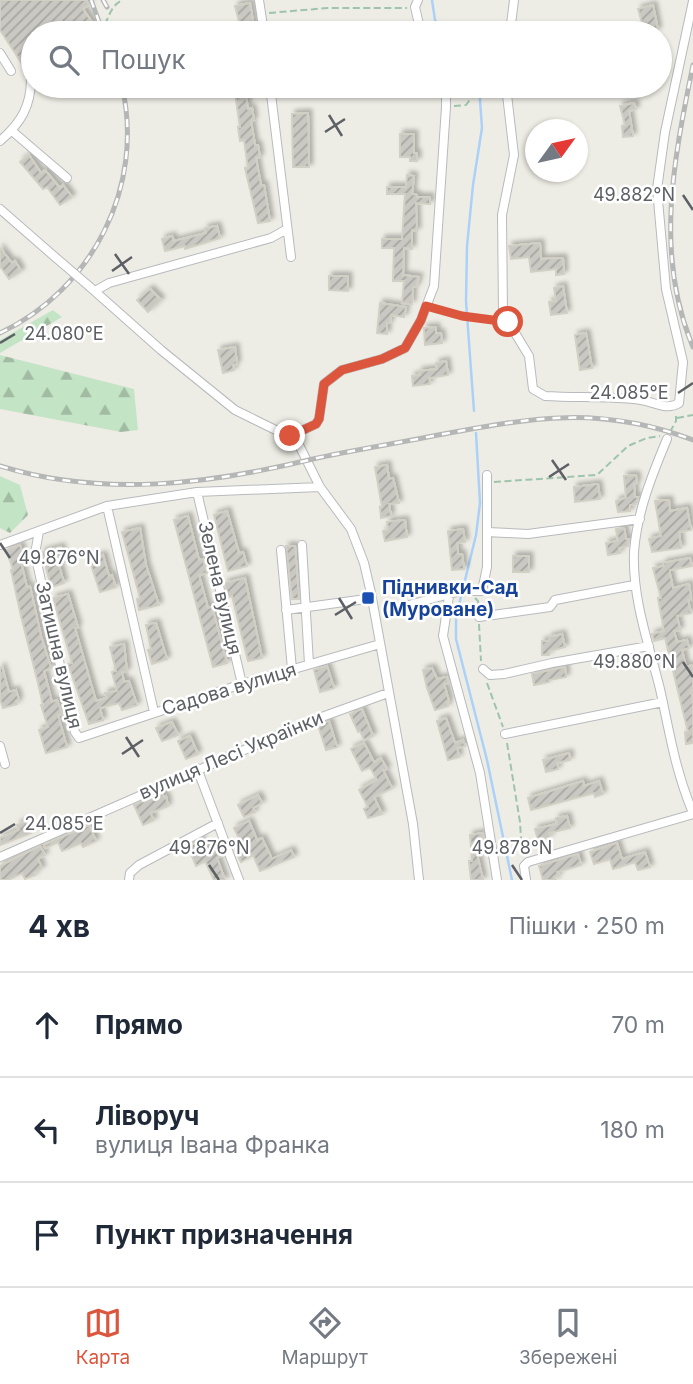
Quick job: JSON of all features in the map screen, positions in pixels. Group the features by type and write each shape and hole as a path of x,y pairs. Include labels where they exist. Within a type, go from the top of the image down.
{"street":[{"path":"259,0 262,21"},
{"path":"511,21 514,0"},
{"path":"507,98 514,156 502,215 503,313 529,356 533,390 545,396 643,400 673,407 678,403 680,395 683,362 666,289 657,189 665,132 693,1"},
{"path":"416,3 419,21"},
{"path":"0,53 11,71"},
{"path":"0,141 12,131 31,98"},
{"path":"271,98 291,257"},
{"path":"290,436 316,424 324,384 342,370 382,359 405,348 421,320 433,286 446,98"},
{"path":"12,131 68,178"},
{"path":"0,209 161,351 235,410 290,436 300,447 320,487 345,518 356,539 370,586 413,824 419,880"},
{"path":"92,289 271,238 287,229"},
{"path":"526,880 524,866 528,862 693,813 680,782 635,585 634,550 640,519 648,486 667,439"},
{"path":"390,610 463,591 482,591 487,567 487,478"},
{"path":"0,545 107,506 197,492 320,487"},
{"name":"Зелена вулиця","path":"197,492 242,684"},
{"path":"107,506 155,712"},
{"path":"487,532 528,534 640,519"},
{"name":"Затишна вулиця","path":"39,531 35,554 75,733 79,738"},
{"path":"302,545 309,664"},
{"path":"281,551 292,669"},
{"path":"479,617 550,607 555,600 635,585"},
{"path":"449,596 443,636 480,773 497,880"},
{"path":"286,610 366,599"},
{"name":"Садова вулиця","path":"79,738 242,684 380,644"},
{"path":"484,669 490,675 504,674 649,646"},
{"name":"вулиця Лесі Українки","path":"0,856 197,768 388,692"},
{"path":"505,734 663,702"},
{"path":"0,746 5,764"},
{"path":"197,768 239,880"},
{"path":"129,880 130,873 139,865 218,823"}],"path":[{"path":"107,21 110,11 123,0"},
{"path":"261,14 416,3"},
{"path":"446,107 466,105 471,98"},
{"path":"426,306 461,316 508,322"},
{"path":"487,478 597,475 628,446 647,438 668,437 676,418 674,411 685,416"},
{"path":"676,418 693,415"},
{"path":"463,591 478,601 480,654 505,734 524,866"}],"green space":[{"path":"53,310 62,317 0,353 0,340"},
{"path":"0,355 134,389 138,430 121,432 0,409"},
{"path":"0,476 20,485 28,515 10,533 0,528"}],"building":[{"path":"0,0 86,0 89,5 83,9 91,21 21,21 21,62 0,30"},
{"path":"250,3 253,21 239,21 235,6"},
{"path":"653,5 656,21 642,21 638,9"},
{"path":"236,98 246,98 248,109 252,108 254,120 251,121 260,157 256,158 270,221 258,223 245,168 248,168 244,140 240,141"},
{"path":"634,103 636,109 629,111 633,136 623,137 622,126 625,125 620,106"},
{"path":"308,113 309,167 293,167 292,114"},
{"path":"400,134 414,134 417,161 410,161 410,157 400,157"},
{"path":"29,155 41,173 45,170 60,188 63,185 72,197 60,205 47,187 43,189 20,162"},
{"path":"407,175 414,176 412,194 417,197 430,197 430,204 416,203 417,231 412,230 412,249 404,248 403,275 419,277 416,287 413,287 412,304 402,303 404,281 393,281 394,248 382,248 382,239 402,239 405,194 387,194 387,187 406,187"},
{"path":"217,226 220,238 185,249 185,246 165,251 162,239 172,236 174,241 206,233 205,228"},
{"path":"540,243 541,259 563,258 564,274 556,275 556,269 531,272 529,257 511,259 509,246"},
{"path":"0,248 12,263 15,261 21,271 9,279 0,266"},
{"path":"329,276 348,276 348,291 329,290"},
{"path":"563,286 567,313 551,315 549,302 556,301 554,288"},
{"path":"150,289 161,300 148,312 137,300"},
{"path":"380,303 406,307 404,317 391,315 390,323 387,323 387,334 377,333"},
{"path":"436,327 436,333 441,333 442,343 425,345 424,328"},
{"path":"586,333 592,368 580,370 575,335"},
{"path":"235,347 237,364 233,365 234,370 223,373 218,350"},
{"path":"446,361 448,375 429,378 430,384 413,386 412,376 420,375 419,371 437,369 436,363"},
{"path":"387,465 389,479 393,478 399,503 389,504 391,516 381,518 382,507 375,467"},
{"path":"636,475 636,504 630,505 630,511 618,512 616,501 626,498 624,476"},
{"path":"598,484 600,499 575,502 574,487"},
{"path":"669,500 670,511 687,508 691,530 679,532 681,548 652,552 649,539 661,536 655,501"},
{"path":"227,511 239,553 243,552 247,566 228,571 214,515"},
{"path":"188,516 199,560 203,559 207,573 199,575 208,608 212,607 227,663 213,667 174,520"},
{"path":"405,520 407,537 385,541 383,531 388,530 387,522"},
{"path":"140,528 146,565 159,605 139,610 137,599 140,598 122,532"},
{"path":"624,528 626,539 629,539 628,546 619,548 620,553 608,555 606,543 618,541 616,529"},
{"path":"463,529 465,542 457,543 464,569 452,570 448,531"},
{"path":"20,545 24,557 20,558 27,587 30,586 51,668 44,671 52,702 57,700 62,714 58,715 67,747 46,753 39,730 48,727 21,616 11,570 13,569 6,550"},
{"path":"286,546 295,546 299,599 292,599"},
{"path":"61,547 64,560 58,562 64,583 51,587 42,552"},
{"path":"103,555 109,576 112,575 116,587 100,592 89,559"},
{"path":"513,556 529,556 529,572 513,572"},
{"path":"690,558 692,566 670,570 673,588 689,584 691,599 688,600 691,613 677,616 680,630 674,631 677,642 687,640 689,648 682,650 686,667 693,665 693,743 686,744 685,732 688,732 665,638 654,641 652,634 664,631 658,598 661,598 653,568 664,566 663,563"},
{"path":"245,578 262,658 248,661 232,596 228,597 225,583"},
{"path":"68,594 96,701 107,698 105,693 117,691 112,672 116,671 110,647 124,644 127,671 122,672 124,682 129,681 137,705 122,710 119,703 100,708 103,720 89,724 68,664 72,663 53,598"},
{"path":"156,623 167,659 152,664 146,625"},
{"path":"562,634 565,647 549,651 549,655 542,655 542,641 549,641 549,637"},
{"path":"327,666 334,688 320,692 314,670"},
{"path":"2,667 9,692 16,690 19,700 16,701 17,704 3,708 0,699"},
{"path":"565,667 566,677 534,685 532,674"},
{"path":"432,668 437,679 447,677 449,683 444,684 448,706 435,710 423,670"},
{"path":"362,709 373,736 364,740 350,714"},
{"path":"446,718 455,743 463,740 465,746 457,748 459,757 448,760 437,721"},
{"path":"329,721 337,747 326,750 318,725"},
{"path":"172,722 178,735 162,741 156,728"},
{"path":"190,736 198,754 186,759 178,741"},
{"path":"364,743 374,762 381,758 387,769 383,770 392,788 374,797 382,814 368,818 364,809 368,807 359,790 377,780 370,767 362,771 351,749"},
{"path":"569,753 570,760 557,763 558,769 546,772 543,760"},
{"path":"583,781 584,786 599,781 603,794 595,797 594,793 531,810 528,798"},
{"path":"162,793 166,796 168,806 150,813 154,820 143,825 134,805"},
{"path":"258,795 262,803 253,808 255,812 244,817 238,805"},
{"path":"567,816 570,828 549,833 550,837 538,840 535,829 557,824 556,818"},
{"path":"26,821 31,833 0,845 0,838 19,830 17,825"},
{"path":"249,821 257,840 262,838 272,859 291,850 294,857 260,871 253,855 241,862 237,854 244,849 234,828"},
{"path":"89,825 96,841 83,847 81,843 62,851 58,842 45,848 44,845"},
{"path":"483,833 486,854 477,854 483,880 471,880 470,835"},
{"path":"201,840 208,853 220,849 223,855 217,858 225,880 214,880 205,861 196,866 188,846"},
{"path":"617,843 622,859 645,852 650,867 638,870 635,862 613,869 610,859 594,864 590,852"},
{"path":"40,846 45,855 38,859 42,868 34,873 35,875 25,879 22,873 8,880 0,880 0,866"},
{"path":"578,854 581,865 557,872 559,875 554,877 556,880 543,880 539,866"}],"waterway":[{"path":"432,0 436,21"},
{"path":"474,411 466,301 467,246 482,128 480,98"},
{"path":"476,433 480,503 476,535 456,617 456,639 487,760 512,880"}],"railway":[{"path":"91,0 99,21"},
{"path":"103,0 107,7"},
{"path":"693,65 674,171 671,206 674,277 681,312 693,347"},
{"path":"0,333 33,314 62,290 86,262 104,230 118,196 126,161 127,124 124,98"},
{"path":"0,466 78,482 156,484 196,481 501,424 563,418 626,422 693,440"}],"place":[{"name":"Піднивки-Сад (Муроване)","path":"368,598"}],"route":[{"path":"290,436 316,424 324,384 342,370 382,359 405,348 426,306 462,316 508,322"}]}
